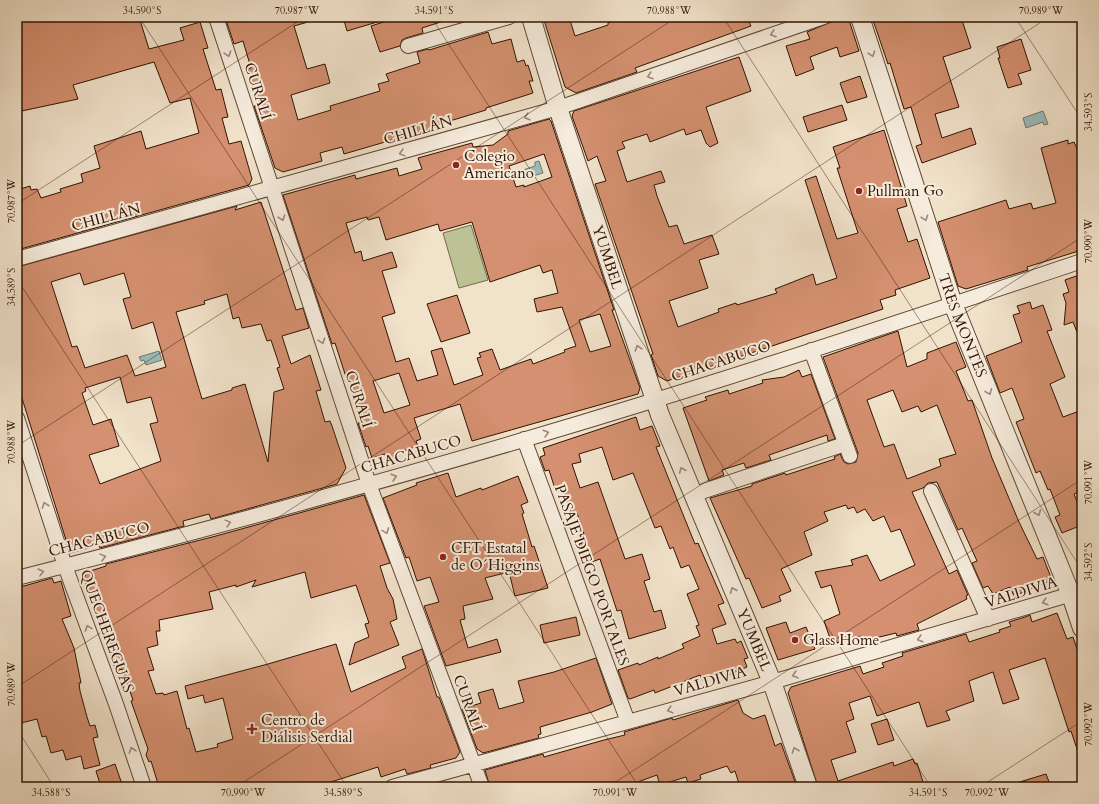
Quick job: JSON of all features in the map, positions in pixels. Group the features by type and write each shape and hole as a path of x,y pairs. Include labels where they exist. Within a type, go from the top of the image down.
{"street":[{"name":"CURALÍ","path":"216,17 369,484 482,787"},
{"path":"408,46 509,17"},
{"name":"YUMBEL","path":"531,17 558,108 664,426 772,682 808,787"},
{"name":"CHILLÁN","path":"17,259 558,108 824,17"},
{"name":"TRES MONTES","path":"860,17 953,304 1076,593 1082,628"},
{"name":"CHACABUCO","path":"17,578 159,542 369,484 524,439 655,400 1082,261"},
{"path":"692,495 848,450 811,350"},
{"name":"QUECHEREGUAS","path":"17,418 65,566 116,704 144,787"},
{"name":"PASAJE DIEGO PORTALES","path":"524,439 628,722"},
{"path":"930,491 988,619"},
{"name":"VALDIVIA","path":"392,787 772,682 1076,593"}],"green space":[{"path":"471,225 488,280 459,288 443,233"}],"water":[{"path":"1043,111 1048,124 1044,125 1043,122 1026,128 1023,118"},
{"path":"539,161 543,173 526,178 523,170 535,166 535,162"},
{"path":"159,351 162,360 146,365 144,360 141,361 139,357"}],"building":[{"path":"17,17 139,17 149,49 184,40 180,28 200,22 208,48 203,49 216,90 221,89 228,117 222,118 229,144 241,141 252,179 249,185 17,250 17,190 30,186 31,190 37,189 41,198 61,192 60,189 83,182 81,174 100,168 94,146 141,131 146,149 199,133 190,98 170,103 154,62 73,85 78,99 17,112"},
{"path":"225,17 315,17 315,20 294,26 307,69 325,64 330,83 291,95 298,120 331,110 330,106 380,91 378,84 389,81 386,74 420,63 417,52 429,50 488,32 492,44 511,39 517,62 524,60 526,66 528,65 533,81 529,81 533,93 486,108 486,110 440,124 440,126 344,154 342,147 320,153 322,161 283,172 275,168 254,106 259,105 248,69 251,68 243,41 234,44"},
{"path":"343,17 384,17 384,20 347,31"},
{"path":"399,17 446,17 447,20 422,28 423,33 402,40 400,46 380,52 371,26"},
{"path":"543,17 569,17 575,36 608,25 608,23 624,17 747,17 751,26 635,68 637,72 576,93 565,87"},
{"path":"843,17 848,17 859,51 840,57 837,47 810,57 814,69 796,76 786,46 810,39 807,32"},
{"path":"872,17 961,17 971,48 943,57 959,107 935,114 942,138 971,128 976,144 922,163 916,146 922,144 911,107 904,109 890,63 888,64"},
{"path":"1021,39 1031,70 1018,74 1022,84 1008,88 998,58 1000,58 997,47"},
{"path":"739,57 751,91 706,107 718,143 710,147 706,143 701,130 686,135 684,129 650,142 647,134 622,142 625,148 617,151 627,182 661,171 665,182 654,185 657,196 669,227 677,225 684,244 712,235 719,254 699,260 708,288 669,301 678,327 719,312 718,309 777,293 775,289 813,274 816,285 837,278 805,180 816,176 837,239 858,233 837,168 840,168 833,147 884,130 907,206 897,209 908,242 917,239 930,278 895,290 896,295 880,300 883,309 667,381 658,376 651,355 653,354 595,184 606,181 597,156 588,161 572,116 574,111"},
{"path":"860,76 867,97 847,103 840,83"},
{"path":"842,105 847,120 808,132 803,117"},
{"path":"549,119 551,121 614,310 612,310 640,388 638,394 472,441 460,404 414,418 421,439 416,441 418,446 397,453 398,458 387,462 385,454 372,458 368,446 366,447 358,423 362,422 348,376 346,377 335,343 332,344 283,195 355,175 356,179 397,168 399,176 422,169 418,158 472,143 473,147 493,145 508,134 508,131","holes":["544,154 552,177 524,187 524,185 516,187 509,166","367,217 368,220 379,217 386,240 438,224 440,231 472,222 490,282 540,265 543,273 552,270 558,293 534,299 537,312 562,307 576,346 564,350 565,352 533,364 531,359 500,370 492,349 479,353 481,357 477,358 483,375 454,385 442,348 431,351 438,375 417,381 409,358 396,362 382,317 395,313 382,271 397,267 392,252 363,261 361,251 355,253 346,223","600,314 611,346 590,352 579,320","399,373 410,405 384,413 373,381"]},
{"path":"1068,140 1068,144 1074,142 1078,151 1080,164 1082,163 1082,250 1027,267 1028,270 966,289 958,286 938,222 1006,200 1009,209 1031,203 1033,209 1056,203 1041,148"},
{"path":"261,202 296,310 303,308 309,328 282,336 291,364 310,355 321,390 316,391 325,422 330,421 346,468 337,484 211,519 209,514 183,521 184,526 100,548 99,545 70,553 17,382 17,267 237,206 235,210","holes":["80,273 84,285 124,273 131,297 123,299 132,329 153,322 166,367 135,376 127,355 85,368 77,346 72,347 51,282","227,294 233,319 239,317 242,328 261,324 267,341 271,340 280,367 277,368 284,389 274,392 268,462 245,384 232,388 232,390 202,399 176,312 205,304 204,301","120,377 127,403 151,397 158,422 150,424 161,461 100,484 89,455 119,446 111,419 93,425 82,393 86,391 85,388"]},
{"path":"1082,274 1081,342 1073,322 1064,325 1066,303 1063,294 1069,292 1065,280"},
{"path":"457,295 470,333 441,342 427,304"},
{"path":"1030,302 1032,309 1043,305 1052,330 1047,331 1065,377 1050,384 1063,417 1082,410 1082,491 1074,494 1082,514 1082,525 1062,533 1055,517 1060,515 1050,489 1048,490 1040,471 1036,473 1016,422 1024,419 1012,388 1000,393 986,356 1022,342 1013,315 1020,313 1017,306"},
{"path":"898,331 907,367 927,359 927,353 956,342 966,367 956,371 968,401 972,400 992,458 1019,522 1037,559 1043,557 1052,580 1014,596 1010,587 993,594 988,586 983,588 972,563 977,561 962,528 958,530 937,482 928,483 923,488 912,492 949,574 957,570 968,595 966,596 967,599 917,624 919,630 897,636 896,633 863,641 862,636 832,644 824,621 840,614 831,585 821,588 815,572 853,565 851,560 867,555 880,581 915,565 900,529 891,532 884,516 873,521 865,509 857,513 854,507 848,509 846,505 824,512 828,521 804,532 812,555 781,569 791,591 779,596 781,601 762,608 749,578 746,579 710,498 752,486 752,484 785,473 786,475 835,459 834,457 840,454 844,462 848,464 856,462 858,453 823,357","holes":["893,390 902,412 918,406 921,412 937,405 956,454 939,459 941,466 907,479 894,444 884,447 867,400"]},
{"path":"799,370 802,377 811,374 835,439 828,441 827,435 769,455 771,460 746,468 744,463 722,470 724,475 709,481 683,408 707,400 705,397 728,390 729,394 763,383 762,380 784,377"},
{"path":"636,417 640,430 652,426 660,446 656,447 695,544 698,543 724,603 718,605 726,624 712,629 717,644 735,639 737,643 741,641 748,658 744,659 747,667 724,677 722,671 702,680 700,675 655,693 654,690 630,699 628,698 618,670 638,663 639,665 658,657 658,659 684,648 682,644 700,636 696,626 699,625 687,594 699,589 689,565 681,568 673,547 670,549 661,526 655,528 633,473 613,480 602,447 579,454 581,462 572,464 580,488 598,482 625,559 642,554 650,579 644,581 654,612 661,610 666,628 629,639 621,610 617,611 600,559 586,564 579,544 582,543 580,535 584,534 577,513 572,515 564,490 556,492 549,470 545,471 540,457 545,455 543,448"},
{"path":"448,473 456,497 481,488 482,490 518,476 528,502 521,505 524,513 522,514 532,547 534,546 548,588 515,596 509,572 485,578 493,599 463,606 465,619 460,620 468,648 497,639 501,652 446,666 424,606 439,602 430,577 417,581 409,557 406,558 383,498 417,485 416,483"},
{"path":"364,495 390,563 380,566 387,588 393,599 397,619 390,622 399,645 349,665 355,643 369,637 365,624 369,623 356,585 311,598 305,572 252,587 256,580 236,587 236,585 209,592 213,609 159,620 160,631 156,631 158,645 147,648 154,670 148,671 156,694 163,693 164,695 177,691 187,729 189,728 196,752 218,747 217,744 233,739 223,698 205,703 203,695 188,699 185,686 336,644 351,692 406,668 402,657 422,649 437,697 439,697 460,752 456,758 430,765 431,768 407,774 405,769 381,777 378,767 331,782 332,787 159,787 151,761 149,762 146,755 148,749 131,701 133,700 122,669 116,671 84,578 87,572 106,566 106,564 216,536"},
{"path":"52,578 54,583 61,581 71,616 62,619 74,648 81,683 79,683 80,691 87,717 90,726 95,725 98,737 93,738 100,765 84,769 81,756 66,760 63,750 51,753 46,736 42,737 37,719 17,724 17,588"},
{"path":"1057,613 1067,639 1073,637 1082,664 1082,757 1080,758 1071,731 1069,732 1045,658 1009,670 1019,699 1003,704 993,672 969,681 974,701 946,711 950,720 927,727 919,702 877,716 870,696 849,703 854,719 846,722 856,752 831,760 838,781 893,762 894,766 913,759 915,764 917,763 924,785 918,787 818,787 788,693 791,687 860,666 863,674 884,667 882,663 903,656 902,653 966,634 969,642 1000,632 999,630 1011,626 1009,622 1030,615 1032,622"},
{"path":"576,617 580,635 544,643 540,625"},
{"name":"Glass Home","path":"786,622 790,633 806,627 815,649 778,660 766,628"},
{"path":"596,658 612,704 592,712 540,727 541,734 538,735 539,738 483,753 477,749 462,709 481,703 478,693 493,689 499,709 524,702 518,681 554,672"},
{"path":"738,700 743,713 753,719 765,715 775,746 781,743 797,787 740,787 735,771 731,773 727,766 700,775 701,779 688,783 686,777 660,785 657,775 624,787 490,787 485,770 543,754 544,757 625,735 624,732 672,718 673,720"},
{"path":"887,719 894,740 878,745 871,724"},
{"path":"115,764 123,787 101,787 96,771"},
{"path":"1046,774 1051,787 1013,787 1013,784"}],"place":[{"name":"Colegio Americano","path":"456,165"},
{"name":"Pullman Go","path":"859,191"},
{"name":"CFT Estatal de O´Higgins","path":"443,557"},
{"name":"Glass Home","path":"795,640"},
{"name":"Centro de Diálisis Serdial","path":"252,729"}]}
